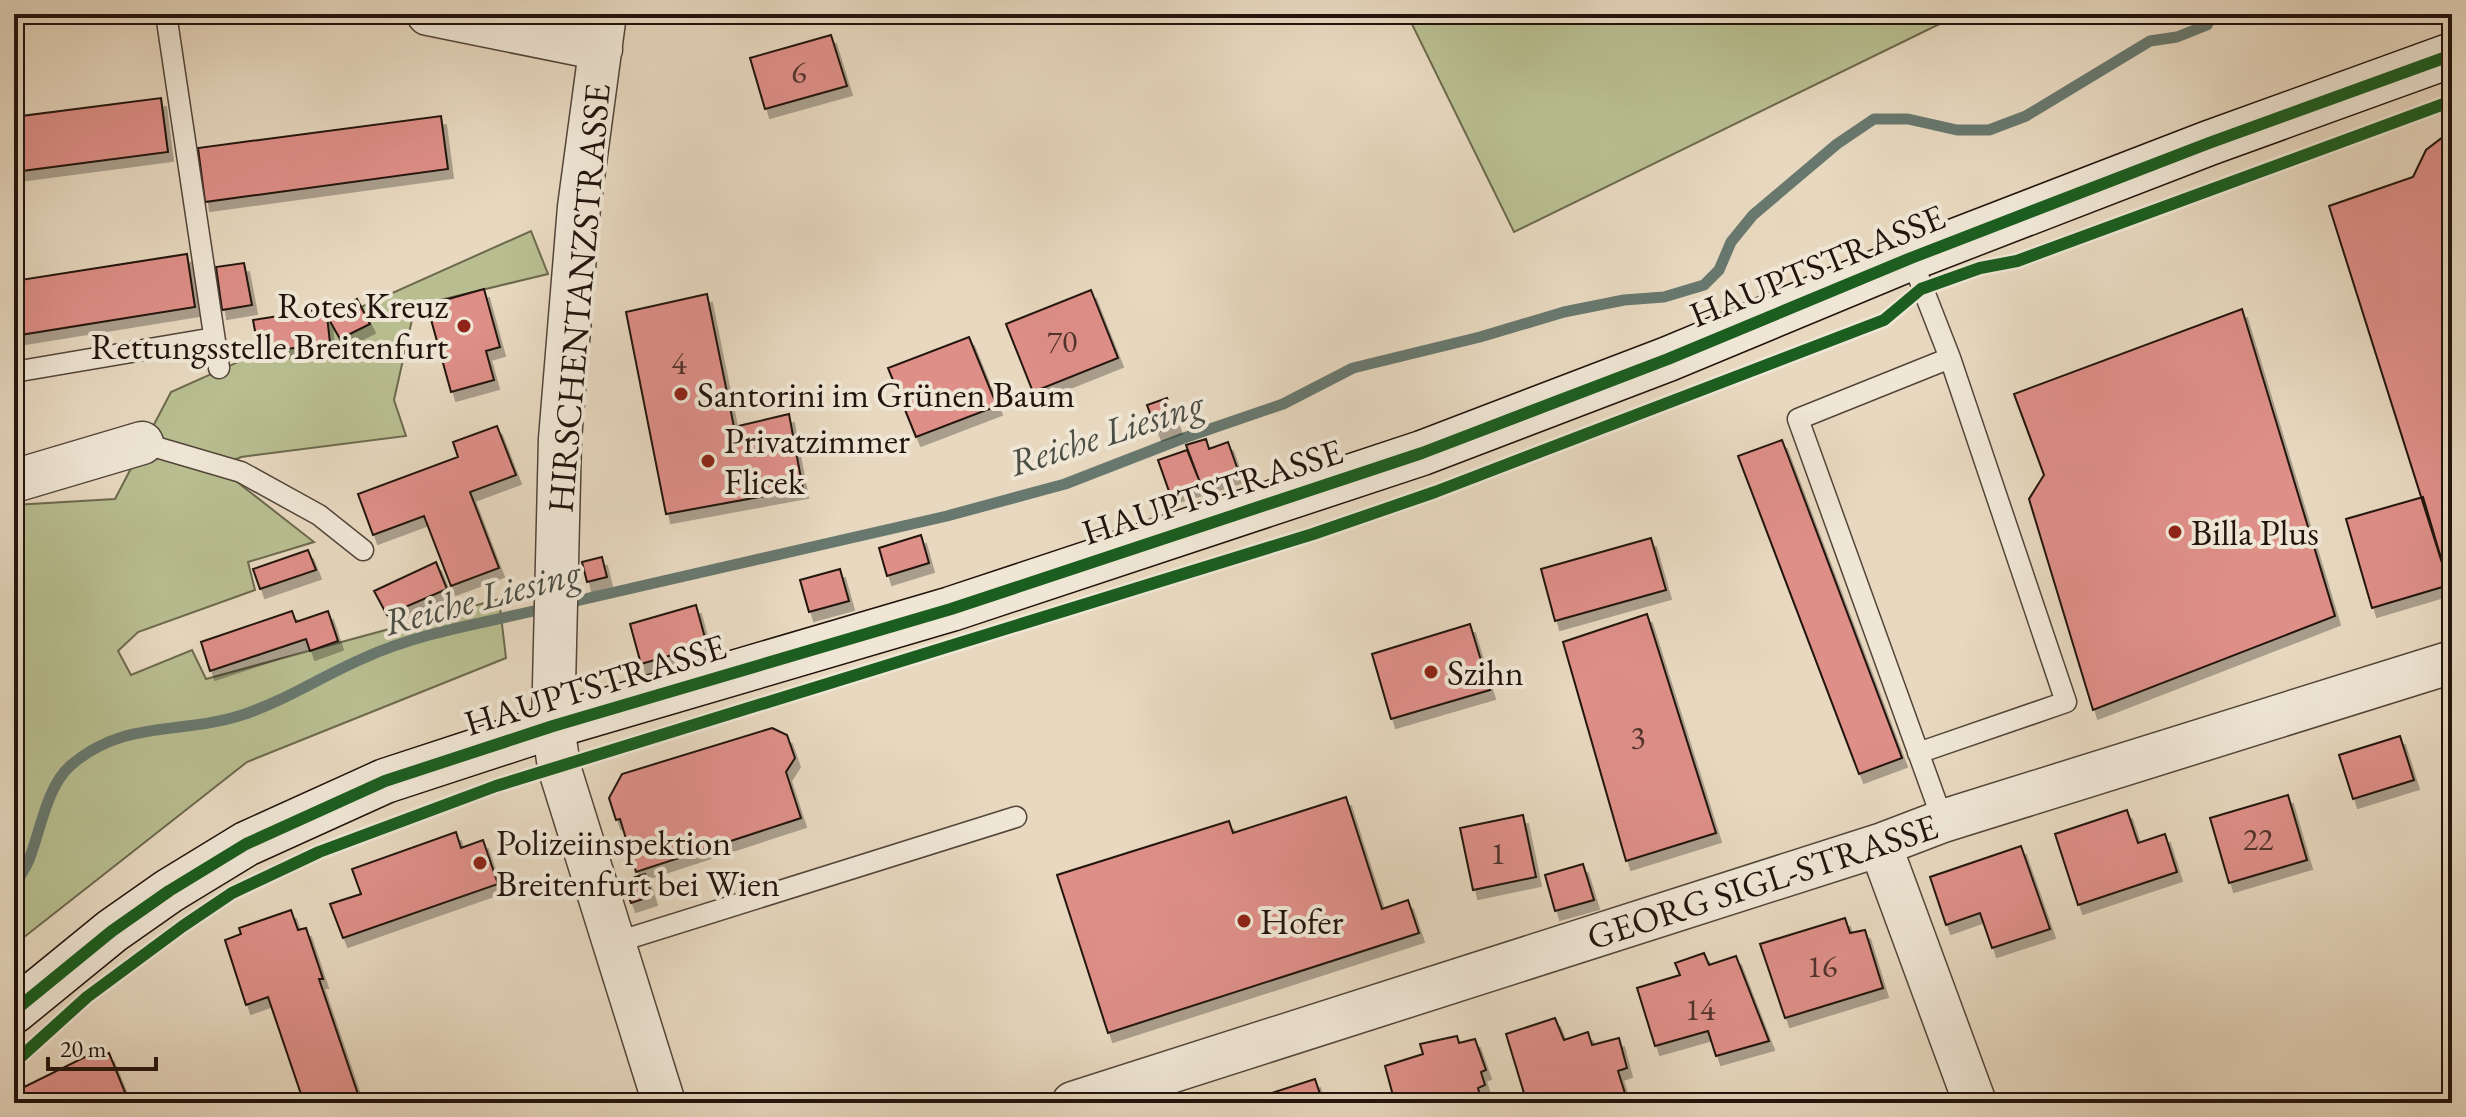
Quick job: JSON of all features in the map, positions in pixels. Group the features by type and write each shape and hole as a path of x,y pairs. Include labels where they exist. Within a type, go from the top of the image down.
{"main road":[{"name":"HAUPTSTRASSE","path":"14,1011 112,931 169,891 246,844 385,781 553,726 951,609 1422,453 1668,359 1911,258 2209,143 2452,55"}],"street":[{"path":"428,14 603,32"},
{"name":"HIRSCHENTANZSTRASSE","path":"553,726 560,439 576,239 603,32"},
{"path":"14,481 142,443"},
{"name":"GEORG SIGL-STRASSE","path":"1073,1103 1880,845 1943,821 2452,662"},
{"path":"553,726 559,767 664,1103"},
{"path":"1880,845 1975,1103"}],"lane":[{"path":"166,14 219,368"},
{"path":"1911,258 1950,358 2066,702 1918,753"},
{"path":"14,372 214,338"},
{"path":"1943,821 1798,419 1950,358"},
{"path":"142,443 241,472 319,515 363,550"},
{"path":"614,943 1016,817"}],"green space":[{"path":"1407,14 1960,14 1514,232"},
{"path":"531,231 548,274 415,306 394,400 406,436 241,457 218,467 314,542 248,562 255,590 138,632 118,651 131,675 192,650 206,679 499,599 506,658 247,762 14,945 14,505 115,499 171,392"}],"building":[{"path":"831,35 847,86 765,109 750,58"},
{"path":"161,98 168,152 14,172 14,117"},
{"path":"441,116 448,169 205,202 198,148"},
{"path":"2452,130 2452,584 2449,585 2329,206 2413,177 2426,150"},
{"path":"187,254 195,307 14,336 14,281"},
{"path":"244,263 252,305 222,310 216,267"},
{"name":"Rotes Kreuz Rettungsstelle Breitenfurt","path":"484,289 500,347 486,351 494,380 451,392 427,305"},
{"path":"1091,290 1118,358 1033,392 1006,324"},
{"path":"707,294 734,427 789,414 803,489 666,514 626,312"},
{"path":"357,299 370,324 340,339 327,316"},
{"path":"322,309 327,316 330,343 259,353 253,320"},
{"name":"Billa Plus","path":"2242,309 2335,616 2093,710 2029,499 2044,475 2014,394"},
{"path":"969,337 997,406 916,437 888,368"},
{"path":"1167,398 1177,425 1157,432 1147,405"},
{"path":"497,426 516,475 470,492 499,568 451,586 424,516 373,535 358,494 458,457 453,442"},
{"path":"1206,439 1209,449 1228,442 1239,473 1201,485 1186,445"},
{"path":"1782,440 1902,758 1859,774 1738,456"},
{"path":"1187,450 1201,485 1170,494 1158,460"},
{"path":"2423,497 2449,585 2372,608 2346,519"},
{"path":"921,535 929,563 887,576 879,548"},
{"path":"1651,538 1666,590 1555,621 1541,569"},
{"path":"308,550 316,570 260,589 253,569"},
{"path":"602,557 607,577 587,582 582,562"},
{"path":"436,562 447,589 387,615 374,591"},
{"path":"840,569 849,601 809,612 800,580"},
{"path":"696,605 707,645 641,664 630,624"},
{"path":"292,611 296,622 328,611 338,641 310,651 306,639 210,671 201,642"},
{"path":"1647,614 1716,833 1626,861 1563,642"},
{"name":"Szihn","path":"1470,624 1490,690 1391,719 1372,654"},
{"path":"772,728 787,735 795,758 786,772 801,818 636,872 620,819 616,820 609,798 622,774"},
{"path":"2400,736 2414,780 2353,799 2339,755"},
{"path":"2288,795 2307,860 2229,883 2210,818"},
{"name":"Hofer","path":"1346,797 1382,909 1408,900 1419,933 1108,1033 1057,875 1229,821 1233,833"},
{"path":"2127,810 2138,843 2165,834 2177,872 2078,905 2055,834"},
{"path":"1523,815 1536,877 1473,890 1460,828"},
{"path":"456,832 461,848 483,840 498,884 343,938 330,904 361,894 352,869"},
{"path":"2021,846 2050,929 1992,948 1980,913 1946,925 1930,877"},
{"path":"1583,864 1594,900 1555,911 1545,875"},
{"path":"645,874 652,896 631,903 623,881"},
{"path":"291,910 298,930 306,928 323,979 319,979 361,1103 304,1103 268,997 246,1005 225,940 241,934 239,928"},
{"path":"1845,918 1850,933 1865,930 1883,988 1785,1018 1760,944"},
{"path":"1704,953 1709,965 1736,956 1769,1041 1716,1056 1708,1031 1655,1046 1637,988 1680,975 1675,963"},
{"path":"1555,1018 1564,1040 1588,1032 1592,1045 1619,1038 1627,1068 1618,1071 1628,1103 1527,1103 1506,1034"},
{"path":"1457,1036 1459,1043 1475,1039 1486,1070 1481,1072 1485,1085 1478,1088 1481,1100 1472,1103 1395,1103 1385,1066 1423,1054 1420,1044"},
{"path":"101,1049 104,1056 109,1053 129,1102 28,1103 22,1088"},
{"path":"1315,1079 1323,1103 1244,1103 1244,1102"},
{"path":"2452,1089 2452,1103 2422,1103 2421,1100"}],"waterway":[{"name":"Reiche Liesing","path":"563,604 947,516 1065,484 1283,404 1353,368 1480,337 1564,312 1624,300 1664,297 1704,285 1719,270 1731,242 1753,215 1837,144 1874,119 1908,119 1957,130 1989,130 2026,116 2150,41 2177,37 2207,25 2213,14"},
{"name":"Reiche Liesing","path":"14,887 29,860 55,785 70,766 90,751 131,734 242,715 386,649 546,608"}],"cycle path":[{"path":"14,1011 112,931 169,891 246,844 385,781 553,726 951,609 1422,453 1668,359 1911,258 2209,143 2452,55"},
{"path":"14,1063 87,997 183,926 232,893 319,852 496,786 1313,534 1435,492 1884,320 1921,289 1980,268 2017,261 2452,101"}],"place":[{"name":"Rotes Kreuz Rettungsstelle Breitenfurt","path":"464,326"},
{"name":"Santorini im Grünen Baum","path":"681,394"},
{"name":"Privatzimmer Flicek","path":"708,461"},
{"name":"Billa Plus","path":"2175,532"},
{"name":"Szihn","path":"1431,672"},
{"name":"Polizeiinspektion Breitenfurt bei Wien","path":"480,863"},
{"name":"Hofer","path":"1244,921"}]}
